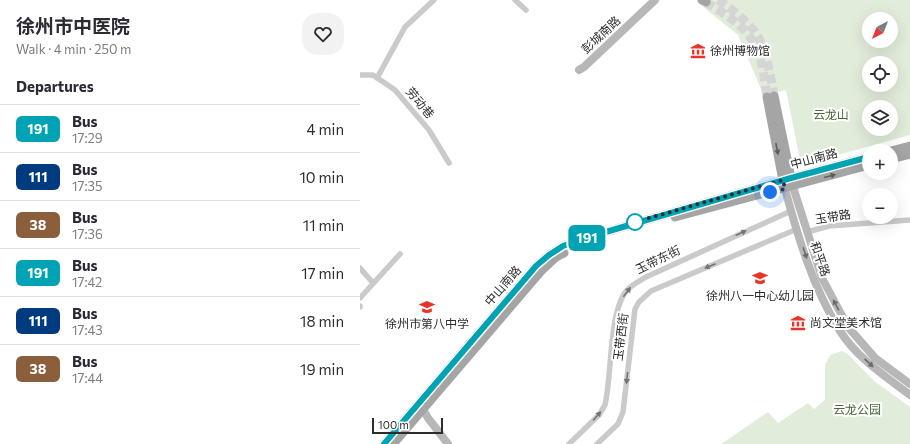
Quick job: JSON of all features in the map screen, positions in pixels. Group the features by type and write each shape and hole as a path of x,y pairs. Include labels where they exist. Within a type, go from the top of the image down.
{"main road":[{"name":"彭城南路","path":"579,70 655,0"},
{"name":"和平路","path":"770,96 788,183 791,211 814,282 840,332 869,364 910,395"},
{"path":"898,149 910,146"},
{"path":"898,157 910,154"},
{"name":"中山南路","path":"788,183 862,159"},
{"name":"中山南路","path":"384,444 421,405 536,266 558,249 635,222 788,183 862,167"},
{"name":"和平路","path":"788,183 807,232 822,278 848,327 875,358 910,384"},
{"name":"中山南路","path":"393,444 421,405"},
{"path":"421,405 428,418 448,444"}],"street":[{"path":"377,78 405,26 434,0"},
{"path":"515,0 526,10"},
{"name":"劳动巷","path":"360,75 373,75 395,90 429,130 449,163"},
{"name":"玉带东街","path":"570,444 599,415 604,405 618,309 625,293 634,284 646,277 791,211"},
{"name":"玉带路","path":"807,232 829,226 910,220"},
{"name":"玉带西街","path":"597,444 618,424 623,412 635,309 645,296 651,291 797,229"},
{"path":"360,298 400,254"},
{"path":"360,268 373,283"}],"green space":[{"name":"云龙山","path":"711,0 910,0 910,135 877,144 862,144 862,148 801,165 786,90 764,96 738,35 702,6"},
{"name":"云龙公园","path":"842,351 848,354 874,381 910,407 910,444 721,444 768,412 778,423 808,403 814,409 825,400 825,365 830,355"}],"tunnel":[{"path":"718,0 751,27 759,38 768,63 774,96"},
{"path":"706,2 736,22 750,37 760,58 767,97"}],"bus line":[{"name":"191","path":"384,444 536,266 563,246 635,222 862,159"}],"place":[{"name":"徐州博物馆","path":"698,51"},
{"name":"徐州八一中心幼儿园","path":"760,278"},
{"name":"徐州市第八中学","path":"427,307"},
{"name":"尚文堂美术馆","path":"798,323"}],"route":[{"path":"635,222 783,180 785,189 770,192"}]}
